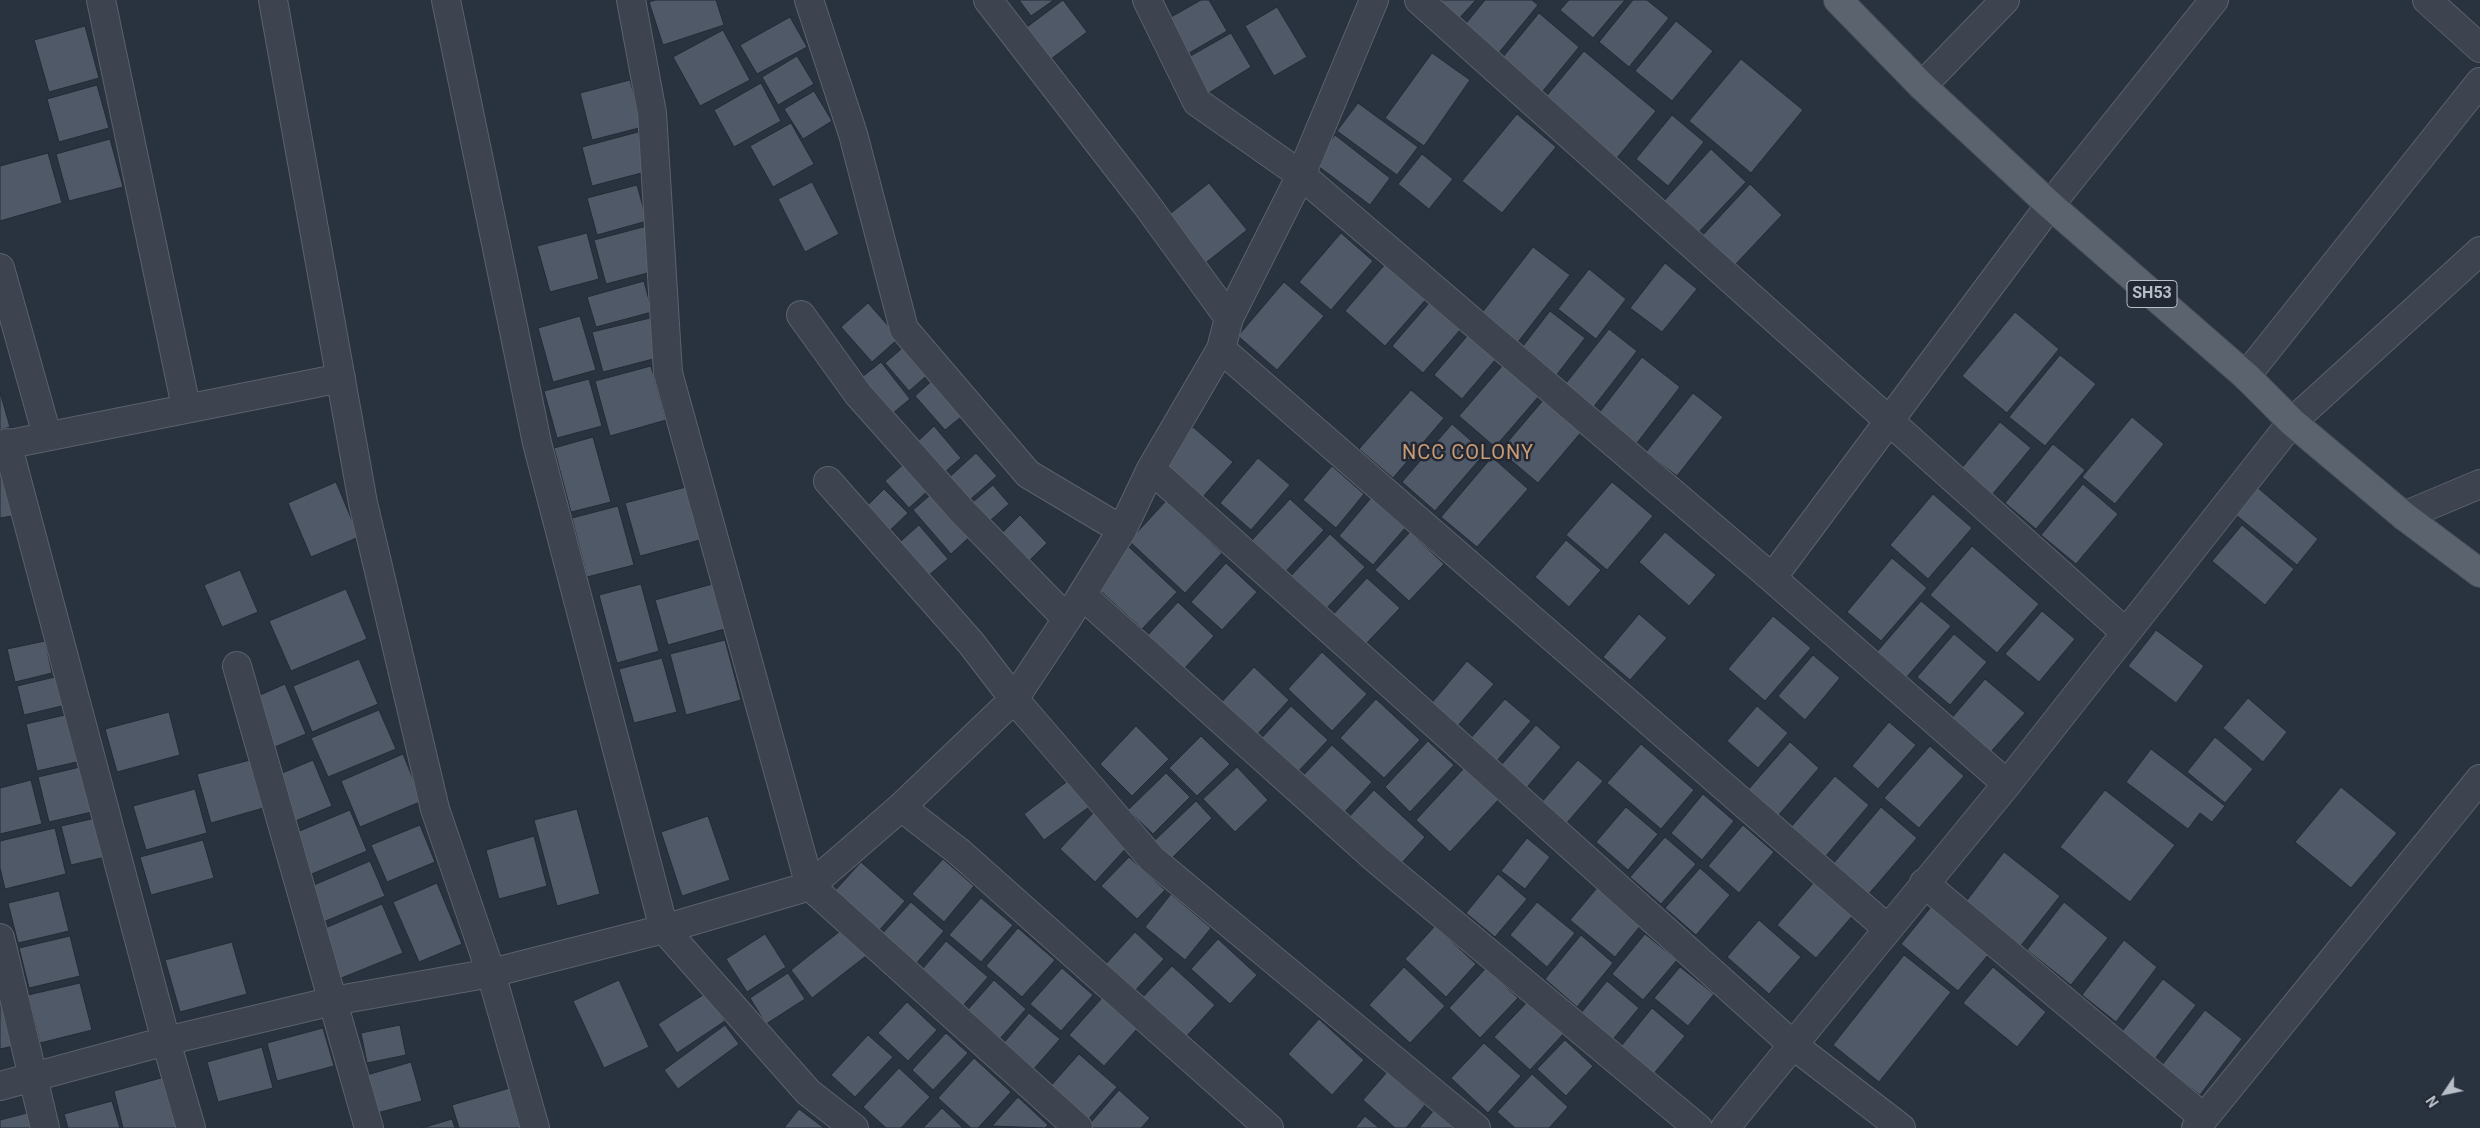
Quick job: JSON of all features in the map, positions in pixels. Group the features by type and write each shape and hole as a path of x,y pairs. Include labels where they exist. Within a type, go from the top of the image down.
{"main road":[{"name":"SH53","path":"1841,1 1922,86 2050,205 2246,376 2292,422 2404,516 2480,573"}],"street":[{"path":"101,0 186,407"},
{"path":"273,0 364,503 435,809 491,973 535,1128"},
{"path":"446,0 537,443 664,929 808,1092 854,1128"},
{"path":"631,0 652,113 668,373 810,886 1078,1128"},
{"path":"809,0 853,134 904,329 1028,474 1122,530"},
{"path":"988,0 1146,204 1229,318"},
{"path":"1147,0 1198,102 1301,175 1772,578 2006,784"},
{"path":"0,1086 166,1041 333,1001 491,973 664,929 810,886 902,806 1014,699 1067,619 1122,530 1151,469 1221,349 1229,318 1301,175 1374,0"},
{"path":"1419,0 2125,632"},
{"path":"1922,86 2005,0"},
{"path":"1772,578 2050,205 2214,0"},
{"path":"2427,0 2480,48"},
{"path":"2246,376 2480,82"},
{"path":"1725,1128 2006,784 2292,422 2480,252"},
{"path":"0,268 47,435"},
{"path":"801,315 858,394 962,511 1067,619"},
{"path":"1221,349 1888,929"},
{"path":"191,1128 3,444 341,378"},
{"path":"1151,469 1793,1045 1901,1128"},
{"path":"828,481 971,643 1014,699 1152,859 1476,1128"},
{"path":"2404,516 2480,484"},
{"path":"1082,595 1376,859 1698,1128"},
{"path":"237,666 369,1128"},
{"path":"1924,883 2200,1123 2480,779"},
{"path":"902,806 958,851 1269,1128"},
{"path":"0,938 45,1128"}],"building":[{"path":"655,0 716,0 724,25 663,45 649,2"},
{"path":"1019,0 1054,0 1031,16"},
{"path":"1063,0 1087,32 1051,59 1027,27"},
{"path":"1201,0 1209,0 1227,31 1184,56 1164,21"},
{"path":"1427,0 1476,0 1454,24"},
{"path":"1485,0 1532,0 1538,5 1497,55 1463,27"},
{"path":"1569,0 1625,0 1593,38 1560,10"},
{"path":"1633,0 1647,0 1669,18 1629,67 1599,42"},
{"path":"1277,7 1307,57 1274,76 1245,26"},
{"path":"1539,13 1579,47 1538,97 1498,63"},
{"path":"790,17 807,47 757,74 740,45"},
{"path":"1676,21 1713,51 1672,101 1635,71"},
{"path":"85,26 99,78 49,92 34,40"},
{"path":"723,30 750,80 700,106 673,57"},
{"path":"1231,33 1251,67 1207,94 1187,58"},
{"path":"1584,51 1656,111 1616,159 1544,99"},
{"path":"1432,53 1470,80 1424,146 1385,118"},
{"path":"797,56 814,84 778,105 762,77"},
{"path":"1741,59 1803,110 1751,173 1689,121"},
{"path":"630,80 643,127 592,140 580,93"},
{"path":"761,83 781,121 734,147 714,110"},
{"path":"97,85 109,128 59,142 47,99"},
{"path":"814,91 832,121 803,139 784,109"},
{"path":"1358,103 1418,147 1397,175 1337,131"},
{"path":"1517,114 1556,147 1502,213 1462,181"},
{"path":"1672,115 1704,142 1668,186 1636,159"},
{"path":"791,123 814,164 773,187 750,146"},
{"path":"638,132 649,171 592,186 582,147"},
{"path":"1335,135 1390,178 1370,205 1314,163"},
{"path":"110,139 123,187 69,201 56,154"},
{"path":"1711,149 1746,182 1697,234 1663,202"},
{"path":"48,153 62,203 0,221 0,166"},
{"path":"1422,154 1453,179 1429,209 1398,184"},
{"path":"812,182 839,234 805,252 778,199"},
{"path":"1209,183 1247,230 1203,265 1166,217"},
{"path":"1750,184 1782,215 1733,267 1701,237"},
{"path":"637,185 647,221 597,235 587,198"},
{"path":"647,226 659,270 606,284 594,240"},
{"path":"587,233 599,279 550,292 537,246"},
{"path":"1341,233 1373,261 1331,310 1299,282"},
{"path":"1533,247 1570,275 1518,342 1481,314"},
{"path":"1387,262 1428,297 1385,346 1345,311"},
{"path":"1665,263 1697,289 1662,332 1630,308"},
{"path":"1589,269 1626,299 1596,339 1558,309"},
{"path":"644,281 652,312 596,327 587,297"},
{"path":"1284,282 1324,316 1277,370 1238,336"},
{"path":"868,303 899,338 872,362 841,327"},
{"path":"1429,303 1460,330 1423,373 1392,346"},
{"path":"1550,311 1585,338 1555,377 1520,350"},
{"path":"2015,312 2059,349 2007,413 1962,376"},
{"path":"580,316 596,370 553,382 538,328"},
{"path":"650,318 661,357 603,372 592,332"},
{"path":"1609,329 1637,351 1592,409 1563,387"},
{"path":"1468,335 1496,359 1462,399 1434,375"},
{"path":"907,344 931,372 909,391 885,363"},
{"path":"2060,355 2096,384 2045,446 2009,417"},
{"path":"1642,357 1680,387 1637,443 1599,413"},
{"path":"881,362 910,399 887,418 857,381"},
{"path":"1503,365 1539,396 1495,447 1459,416"},
{"path":"651,366 666,420 610,436 595,381"},
{"path":"935,378 966,413 945,430 915,396"},
{"path":"589,379 602,426 557,438 544,391"},
{"path":"1411,390 1444,418 1393,478 1359,449"},
{"path":"0,392 10,427 0,430"},
{"path":"1693,393 1723,417 1677,476 1646,452"},
{"path":"1545,398 1583,430 1538,483 1500,451"},
{"path":"2132,417 2164,444 2115,504 2082,477"},
{"path":"2000,422 2031,448 1991,496 1960,470"},
{"path":"1452,424 1485,453 1435,511 1402,482"},
{"path":"934,426 961,458 939,477 913,446"},
{"path":"1193,427 1233,462 1202,498 1161,463"},
{"path":"593,437 611,502 571,512 554,448"},
{"path":"2053,444 2085,470 2036,529 2005,503"},
{"path":"976,453 997,476 964,505 944,482"},
{"path":"1492,457 1528,489 1477,547 1441,517"},
{"path":"1258,458 1290,485 1251,530 1220,503"},
{"path":"907,461 930,489 909,508 885,481"},
{"path":"0,464 2,464 12,516 0,518"},
{"path":"1332,466 1364,494 1336,528 1303,500"},
{"path":"336,482 359,537 311,557 288,503"},
{"path":"1612,482 1653,516 1607,570 1566,535"},
{"path":"2083,484 2118,514 2076,564 2041,535"},
{"path":"993,485 1009,504 984,526 967,507"},
{"path":"686,487 700,540 640,556 625,503"},
{"path":"2258,488 2318,539 2297,565 2236,515"},
{"path":"884,489 908,513 884,536 861,512"},
{"path":"937,489 975,532 951,554 913,510"},
{"path":"1933,494 1972,528 1928,579 1890,545"},
{"path":"1371,498 1405,528 1373,565 1339,536"},
{"path":"1290,499 1324,530 1286,571 1252,540"},
{"path":"1166,501 1222,553 1185,593 1129,541"},
{"path":"618,506 634,565 587,577 572,518"},
{"path":"1020,515 1047,543 1024,566 997,538"},
{"path":"919,525 948,559 922,581 893,548"},
{"path":"2242,525 2294,569 2265,605 2212,561"},
{"path":"1410,532 1444,564 1409,601 1375,570"},
{"path":"1665,532 1716,575 1689,606 1639,562"},
{"path":"1330,534 1365,567 1324,611 1289,578"},
{"path":"1566,540 1601,570 1569,607 1535,577"},
{"path":"1972,546 2039,604 1997,653 1930,595"},
{"path":"1129,547 1177,592 1142,629 1094,585"},
{"path":"1892,558 1927,588 1881,641 1847,612"},
{"path":"1226,563 1257,592 1222,630 1191,602"},
{"path":"240,570 258,612 222,627 204,585"},
{"path":"1367,578 1400,608 1362,648 1330,618"},
{"path":"716,583 728,628 668,645 655,600"},
{"path":"641,584 659,651 617,663 599,595"},
{"path":"346,589 367,639 291,671 269,621"},
{"path":"1921,601 1951,626 1905,679 1876,653"},
{"path":"1178,602 1214,636 1183,670 1147,636"},
{"path":"2042,611 2075,639 2039,682 2005,654"},
{"path":"1639,614 1667,638 1630,680 1603,657"},
{"path":"1773,616 1811,648 1765,701 1728,669"},
{"path":"2156,630 2204,666 2176,703 2128,666"},
{"path":"1954,634 1987,662 1950,705 1917,677"},
{"path":"725,640 741,700 686,715 670,654"},
{"path":"45,641 52,673 15,682 7,649"},
{"path":"1322,652 1367,694 1332,731 1288,689"},
{"path":"1813,655 1840,678 1805,720 1778,696"},
{"path":"662,658 677,712 634,723 619,669"},
{"path":"359,659 378,704 312,732 293,686"},
{"path":"1467,661 1494,684 1456,728 1430,705"},
{"path":"1254,667 1289,700 1253,739 1218,706"},
{"path":"59,676 66,705 24,715 17,686"},
{"path":"1985,679 2025,713 1989,754 1950,720"},
{"path":"285,684 306,734 270,749 249,700"},
{"path":"2248,698 2287,732 2263,762 2223,728"},
{"path":"1376,699 1420,740 1384,778 1340,738"},
{"path":"1505,699 1531,721 1495,763 1469,740"},
{"path":"1291,706 1328,740 1293,777 1257,743"},
{"path":"1757,706 1788,733 1758,768 1727,741"},
{"path":"379,710 396,749 328,777 311,738"},
{"path":"169,712 180,755 117,772 105,729"},
{"path":"69,714 81,761 37,771 26,724"},
{"path":"1889,722 1916,745 1878,789 1852,766"},
{"path":"1536,725 1561,747 1523,792 1497,770"},
{"path":"1136,726 1169,759 1132,796 1100,764"},
{"path":"1201,736 1230,764 1197,796 1169,768"},
{"path":"2215,737 2253,769 2225,803 2187,772"},
{"path":"1428,741 1454,765 1410,812 1385,787"},
{"path":"1790,742 1819,768 1777,817 1747,791"},
{"path":"1641,744 1694,790 1661,829 1607,783"},
{"path":"1332,745 1372,782 1340,817 1299,780"},
{"path":"1930,746 1964,776 1919,828 1884,798"},
{"path":"2151,749 2225,806 2212,822 2200,813 2188,829 2126,782"},
{"path":"403,754 422,801 360,827 341,781"},
{"path":"254,759 267,807 211,823 197,774"},
{"path":"313,760 332,806 293,822 273,777"},
{"path":"1578,760 1603,781 1565,825 1540,804"},
{"path":"80,767 92,812 49,822 38,777"},
{"path":"1237,767 1268,800 1235,832 1203,799"},
{"path":"1465,767 1499,799 1450,852 1416,820"},
{"path":"1166,773 1190,797 1153,834 1128,810"},
{"path":"1835,776 1869,805 1825,857 1791,827"},
{"path":"31,780 42,824 0,834 0,788"},
{"path":"1069,780 1089,807 1044,840 1024,814"},
{"path":"2341,787 2397,833 2351,888 2295,842"},
{"path":"195,789 207,833 146,850 133,806"},
{"path":"1374,790 1425,837 1399,866 1348,818"},
{"path":"2105,790 2175,845 2130,902 2060,847"},
{"path":"1703,794 1734,821 1702,860 1671,833"},
{"path":"1196,801 1212,818 1168,862 1151,844"},
{"path":"1626,807 1658,834 1628,870 1596,842"},
{"path":"1881,807 1917,838 1867,896 1832,865"},
{"path":"577,809 600,894 557,906 534,820"},
{"path":"350,810 367,851 307,876 290,835"},
{"path":"1093,813 1128,846 1095,882 1060,849"},
{"path":"708,816 730,880 682,896 661,832"},
{"path":"100,817 110,856 71,865 61,826"},
{"path":"420,825 435,862 387,882 371,845"},
{"path":"1743,825 1774,852 1739,893 1708,866"},
{"path":"55,828 66,874 5,889 0,868 0,841"},
{"path":"534,836 547,886 499,899 486,850"},
{"path":"1665,837 1696,864 1661,904 1630,877"},
{"path":"1527,838 1550,857 1525,889 1501,871"},
{"path":"203,840 214,878 151,895 140,857"},
{"path":"2004,852 2060,896 2016,952 1961,908"},
{"path":"1129,857 1165,890 1137,919 1101,886"},
{"path":"943,859 974,886 944,922 912,894"},
{"path":"370,861 385,896 321,923 307,888"},
{"path":"861,862 905,901 877,933 832,894"},
{"path":"1700,868 1730,895 1696,935 1665,908"},
{"path":"1498,874 1527,899 1495,937 1466,913"},
{"path":"1815,881 1854,914 1816,958 1777,925"},
{"path":"437,883 462,944 419,962 393,902"},
{"path":"1597,888 1641,925 1615,957 1570,920"},
{"path":"59,891 69,931 18,943 8,903"},
{"path":"1171,894 1211,928 1185,960 1145,927"},
{"path":"981,898 1013,925 981,962 949,935"},
{"path":"911,902 944,931 914,966 880,936"},
{"path":"1537,902 1575,933 1547,967 1510,935"},
{"path":"2064,902 2108,938 2071,985 2027,950"},
{"path":"382,904 403,953 339,979 318,931"},
{"path":"1931,907 1988,955 1958,991 1901,944"},
{"path":"1759,920 1801,957 1769,994 1727,957"},
{"path":"1435,926 1476,964 1446,997 1405,959"},
{"path":"844,928 866,956 812,998 791,970"},
{"path":"1018,928 1055,960 1022,997 986,966"},
{"path":"1135,932 1164,959 1133,993 1104,966"},
{"path":"765,934 786,967 747,992 726,959"},
{"path":"1645,934 1677,960 1643,1000 1612,974"},
{"path":"1581,935 1613,963 1577,1007 1545,979"},
{"path":"70,936 80,976 29,988 19,948"},
{"path":"1218,939 1257,975 1230,1004 1191,969"},
{"path":"2124,940 2157,967 2116,1022 2082,995"},
{"path":"946,941 988,977 960,1009 919,973"},
{"path":"232,942 247,994 180,1012 165,960"},
{"path":"1904,955 1951,992 1879,1082 1833,1045"},
{"path":"1172,966 1215,1005 1183,1040 1140,1000"},
{"path":"1404,967 1445,1006 1410,1043 1369,1005"},
{"path":"1680,967 1714,994 1688,1026 1654,998"},
{"path":"1993,967 2046,1012 2017,1047 1963,1003"},
{"path":"1062,968 1093,995 1061,1031 1030,1004"},
{"path":"1486,968 1518,998 1480,1038 1449,1008"},
{"path":"788,973 805,999 766,1024 750,998"},
{"path":"2163,979 2196,1005 2154,1060 2120,1034"},
{"path":"619,980 649,1047 604,1068 573,1001"},
{"path":"994,980 1026,1009 997,1042 964,1014"},
{"path":"1607,981 1639,1008 1609,1044 1577,1018"},
{"path":"80,983 92,1030 40,1043 28,995"},
{"path":"706,993 725,1021 677,1053 658,1024"},
{"path":"1102,998 1137,1029 1104,1066 1069,1035"},
{"path":"1530,999 1565,1032 1530,1070 1494,1037"},
{"path":"4,1001 14,1046 0,1049 0,1002"},
{"path":"907,1002 937,1030 908,1061 878,1033"},
{"path":"1652,1008 1685,1036 1651,1077 1618,1050"},
{"path":"2205,1010 2242,1039 2200,1095 2162,1065"},
{"path":"1029,1013 1060,1039 1032,1071 1002,1045"},
{"path":"1319,1019 1364,1060 1332,1095 1288,1054"},
{"path":"400,1025 406,1055 367,1063 361,1033"},
{"path":"725,1025 739,1044 678,1089 664,1070"},
{"path":"323,1028 334,1066 277,1081 267,1043"},
{"path":"946,1033 968,1053 933,1090 912,1070"},
{"path":"868,1035 893,1057 855,1097 831,1075"},
{"path":"1565,1040 1593,1066 1566,1096 1537,1069"},
{"path":"1484,1043 1521,1076 1488,1113 1451,1078"},
{"path":"262,1047 273,1088 218,1102 207,1062"},
{"path":"1079,1054 1117,1087 1086,1122 1048,1089"},
{"path":"974,1058 1011,1092 978,1128 971,1128 938,1098"},
{"path":"411,1062 422,1101 377,1113 367,1075"},
{"path":"899,1068 930,1097 901,1128 886,1128 863,1107"},
{"path":"1387,1072 1425,1105 1406,1128 1395,1128 1363,1100"},
{"path":"1532,1074 1568,1107 1549,1128 1515,1128 1497,1112"},
{"path":"168,1076 178,1128 123,1128 114,1091"},
{"path":"510,1088 521,1128 459,1128 452,1105"},
{"path":"1119,1090 1150,1118 1141,1128 1086,1128"},
{"path":"1018,1097 1048,1125 1045,1128 992,1126"},
{"path":"112,1101 120,1128 68,1128 64,1114"},
{"path":"942,1108 963,1128 923,1128"},
{"path":"799,1109 824,1128 784,1128"},
{"path":"1434,1110 1455,1128 1419,1128"},
{"path":"27,1113 32,1128 0,1128 0,1120"},
{"path":"1365,1116 1379,1128 1355,1128"},
{"path":"452,1119 455,1128 422,1128"}],"district":[{"name":"NCC COLONY","path":"1468,454"}]}
